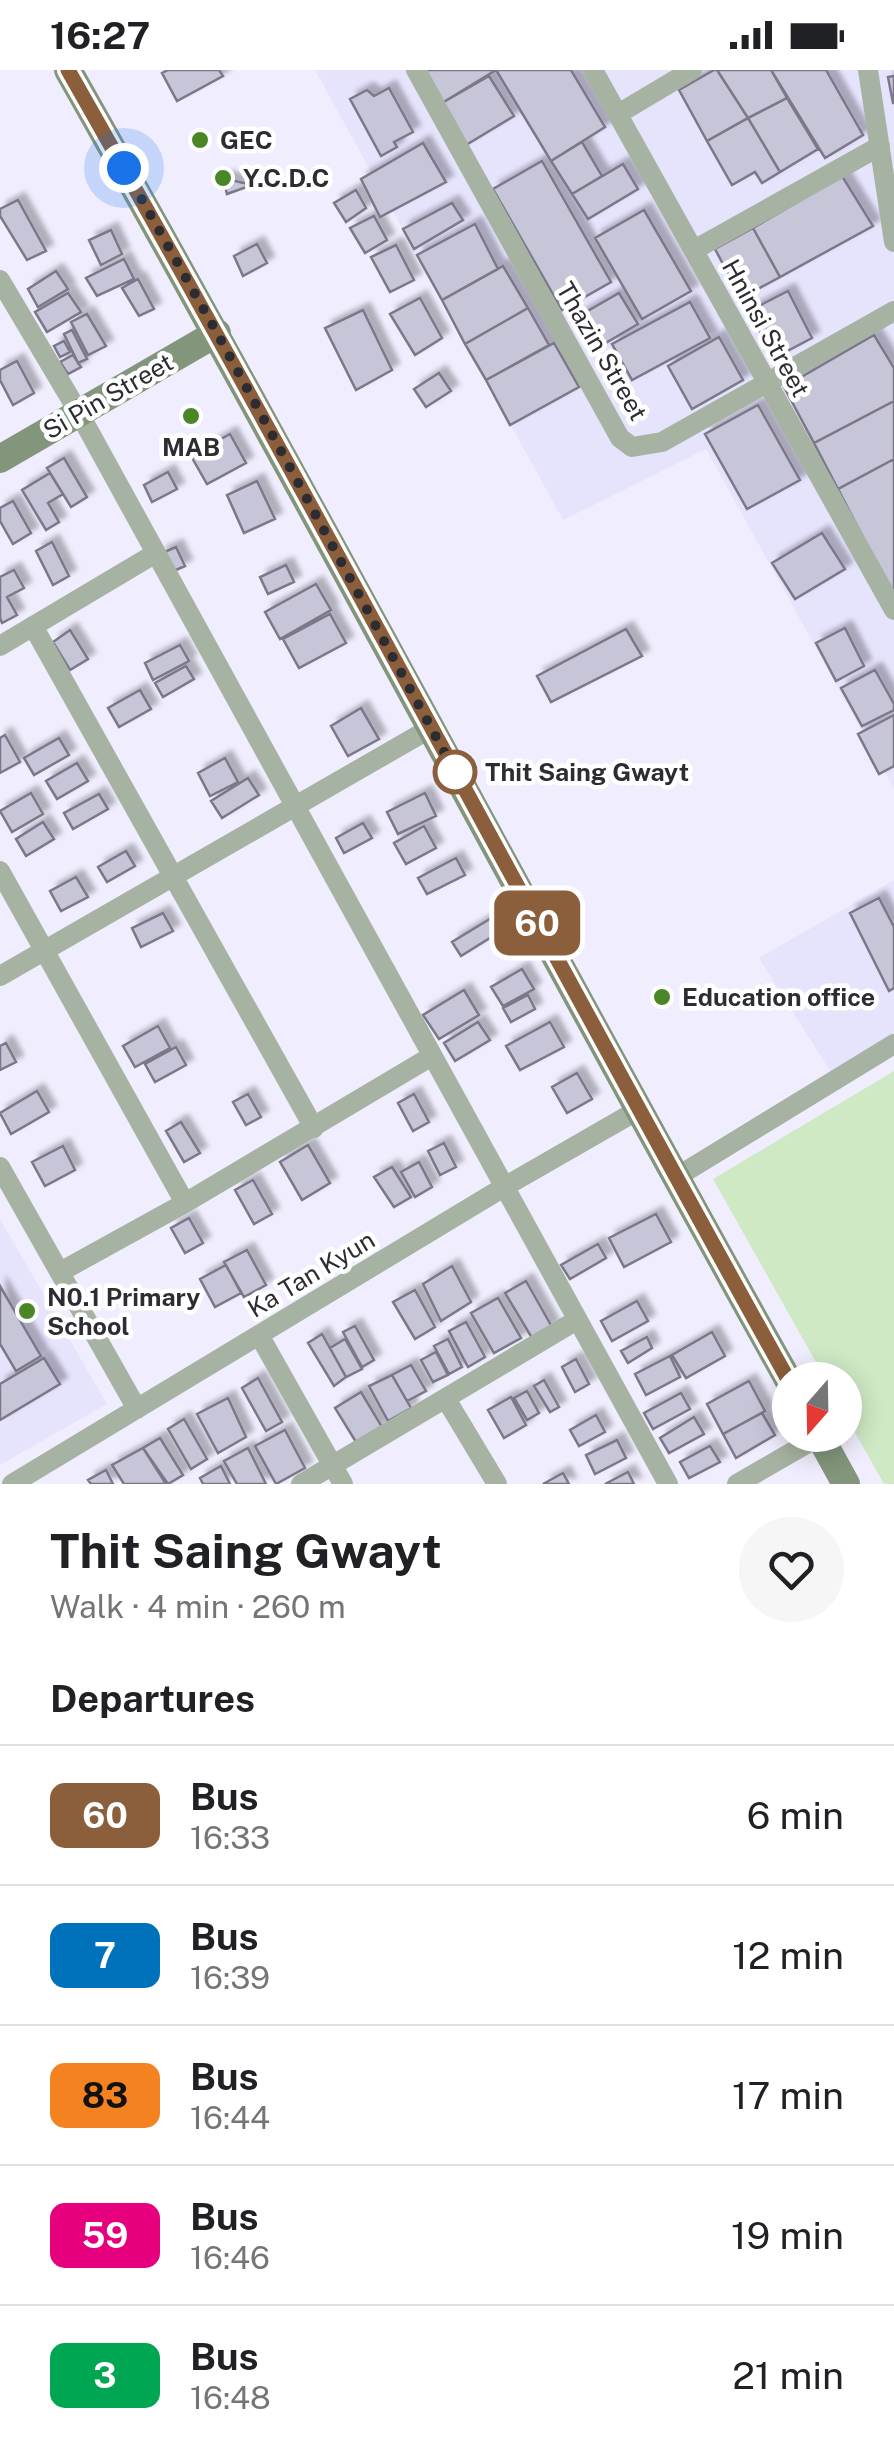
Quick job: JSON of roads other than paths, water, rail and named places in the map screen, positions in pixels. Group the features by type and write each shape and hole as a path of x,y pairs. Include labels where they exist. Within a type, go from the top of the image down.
{"main road":[{"path":"68,70 217,333 778,1362"},
{"name":"Si Pin Street","path":"0,459 217,333"},
{"path":"828,1452 846,1484"}],"street":[{"name":"Thazin Street","path":"416,70 620,438 632,447 662,442 894,311"},
{"name":"Hninsi Street","path":"594,70 894,610"},
{"path":"618,114 692,70"},
{"path":"868,70 894,242"},
{"path":"694,250 880,146"},
{"path":"0,282 79,413 668,1484"},
{"path":"0,646 156,553"},
{"path":"33,626 314,1128"},
{"path":"0,976 431,728"},
{"path":"0,871 185,1202"},
{"path":"675,1178 894,1044"},
{"path":"60,1272 314,1128 432,1056"},
{"name":"Ka Tan Kyun","path":"12,1484 638,1110"},
{"path":"0,1167 136,1409"},
{"path":"301,1484 338,1475 446,1398 578,1320"},
{"path":"259,1335 338,1475"},
{"path":"446,1398 497,1484"},
{"path":"736,1484 791,1452"}],"place":[{"name":"GEC","path":"200,140"},
{"name":"Y.C.D.C","path":"223,178"},
{"name":"MAB","path":"191,416"},
{"name":"Thit Saing Gwayt","path":"455,772"},
{"name":"Education office","path":"662,997"},
{"name":"N0.1 Primary School","path":"27,1311"}]}
